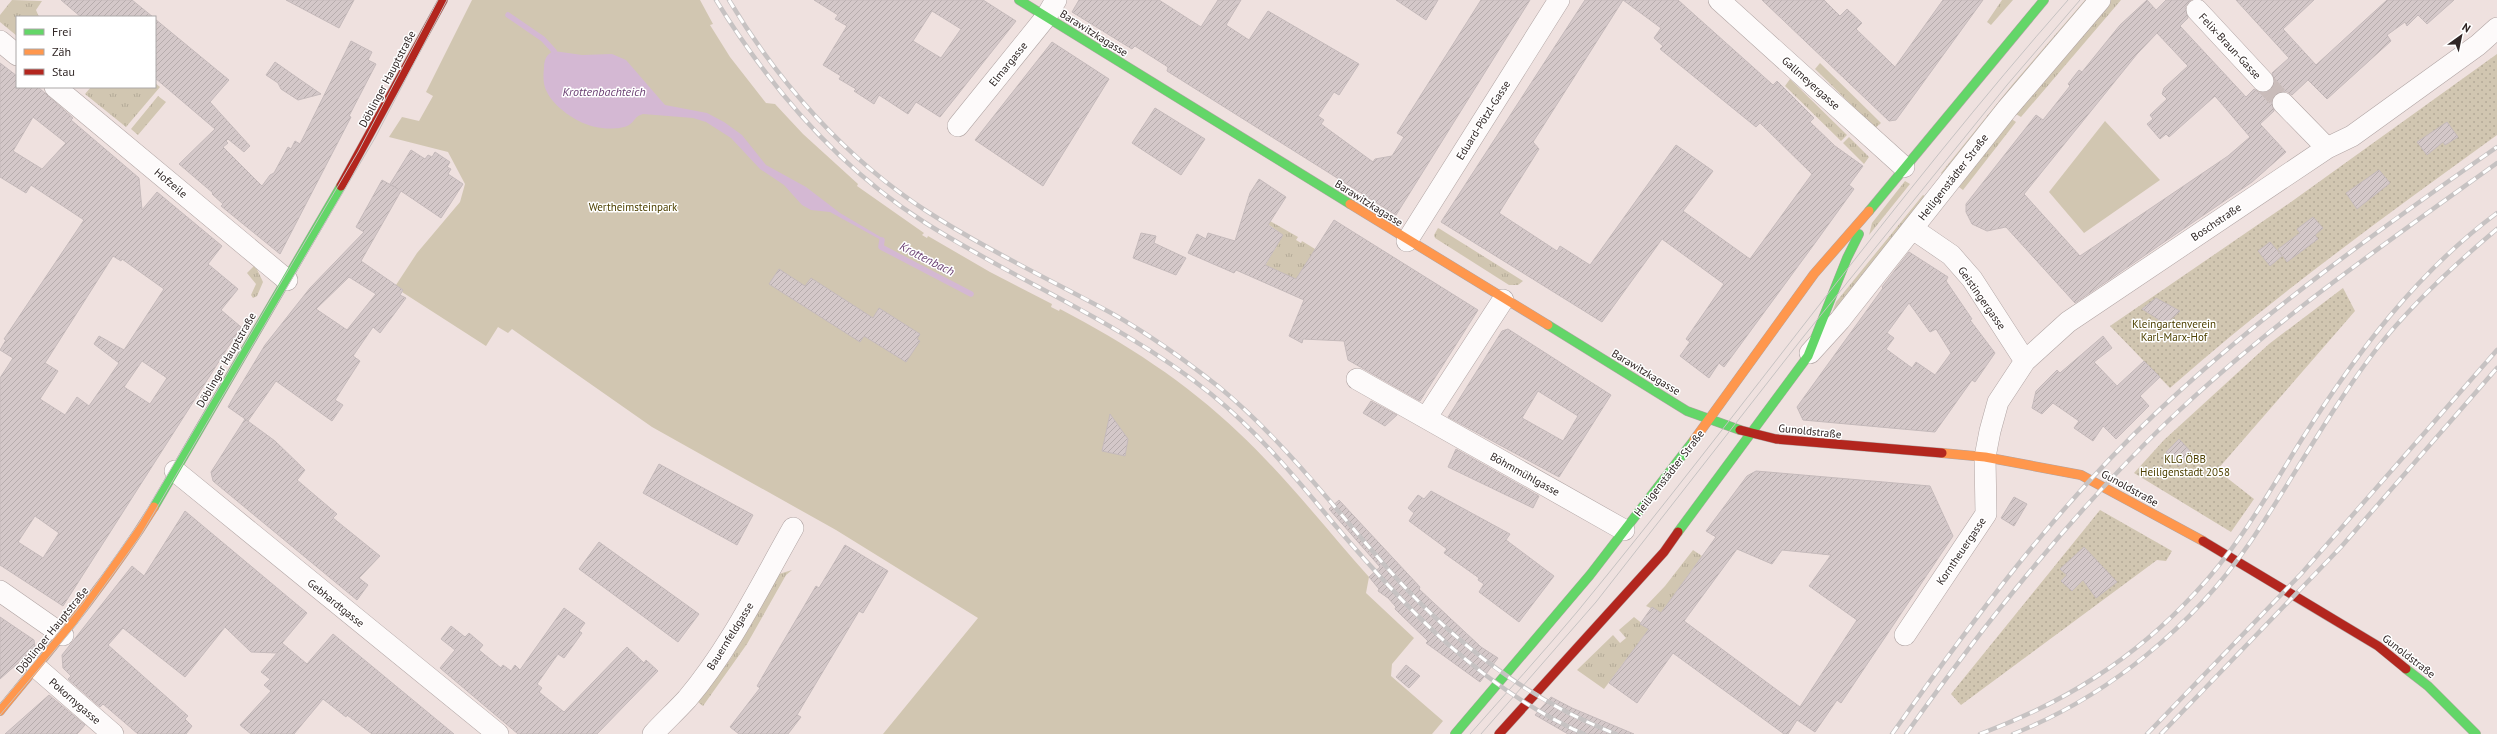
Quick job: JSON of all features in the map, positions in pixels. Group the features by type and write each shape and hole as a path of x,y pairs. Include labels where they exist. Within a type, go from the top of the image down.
{"main road":[{"name":"Döblinger Hauptstraße","path":"0,711 37,668 118,563 175,471 374,130 443,0"},
{"name":"Barawitzkagasse","path":"1019,0 1051,8 1407,241 1687,411 1710,420"},
{"name":"Heiligenstädter Straße","path":"1455,734 1590,575 1710,420 1814,274 1874,206 1904,167 2044,0"},
{"name":"Heiligenstädter Straße","path":"1499,734 1664,552 1808,356 1847,258 1874,206"},
{"name":"Gunoldstraße","path":"1710,420 1752,434 1804,443 1985,457 2081,475 2212,546 2378,646 2428,686 2476,734"}],"street":[{"name":"Eduard-Pötzl-Gasse","path":"1407,241 1559,0"},
{"name":"Heiligenstädter Straße","path":"1808,356 1840,320 2007,109 2100,0"},
{"name":"Gallmeyergasse","path":"1727,3 1904,167"},
{"name":"Elmargasse","path":"958,126 1051,8"},
{"name":"Felix-Braun-Gasse","path":"2197,10 2262,81"},
{"name":"Boschstraße","path":"1985,457 1998,402 2025,361 2068,322 2327,148 2352,136 2478,45 2497,28"},
{"path":"0,41 16,54"},
{"name":"Hofzeile","path":"56,88 287,280"},
{"path":"2283,103 2327,148"},
{"name":"Geistingergasse","path":"1913,229 1952,255 1972,279 2025,361"},
{"path":"1426,418 1503,300"},
{"name":"Böhmmühlgasse","path":"1357,380 1624,530"},
{"name":"Korntheuergasse","path":"1904,635 1986,514 1985,457"},
{"name":"Gebhardtgasse","path":"175,471 498,734"},
{"name":"Bauernfeldgasse","path":"653,734 687,699 717,658 733,634 793,528"},
{"path":"0,591 63,635"},
{"name":"Pokornygasse","path":"37,668 113,734"}],"green space":[{"path":"12,0 42,1 36,10 39,16 16,16 16,35 0,22 0,15"},
{"name":"Wertheimsteinpark","path":"472,0 700,0 713,24 710,25 730,57 766,103 775,104 803,134 858,184 857,186 924,233 922,235 927,238 928,236 990,272 1052,304 1051,307 1059,311 1060,309 1131,350 1176,380 1219,414 1239,433 1273,467 1369,577 1366,593 1414,638 1392,664 1391,676 1443,721 1432,734 883,734 978,618 836,530 652,427 512,329 508,333 498,327 486,346 402,292 403,290 396,285 417,253 460,202 465,184 448,152 389,137 402,117 419,121 433,96 426,92"},
{"path":"2002,0 2013,0 1991,25 1987,22"},
{"path":"2085,0 2094,0 1945,177 1941,173 2012,85"},
{"path":"2110,0 2121,0 2021,117 2014,113"},
{"name":"Kleingartenverein Karl-Marx-Hof","path":"2497,54 2497,135 2289,289 2170,388 2110,326 2291,202"},
{"path":"1820,63 1881,123 1875,128 1815,69"},
{"path":"1790,79 1847,135 1841,141 1785,86"},
{"path":"156,84 160,87 126,127 85,94 90,88 156,88"},
{"path":"158,96 166,102 138,135 131,129"},
{"path":"2010,118 2016,122 1963,190 1956,185"},
{"path":"2105,121 2160,180 2084,233 2049,192"},
{"path":"1849,137 1869,157 1864,164 1843,143"},
{"path":"1905,181 1910,184 1869,235 1872,223"},
{"path":"1923,195 1928,198 1828,324 1836,302"},
{"path":"1270,221 1298,237 1296,240 1301,243 1302,241 1315,249 1317,247 1340,262 1296,279 1263,269 1283,235 1268,224"},
{"path":"1438,228 1523,281 1518,285 1509,285 1435,238 1434,235"},
{"path":"255,265 263,282 257,296 253,298 251,295 256,284 247,273"},
{"name":"KLG ÖBB Heiligenstadt 2058","path":"2343,288 2355,311 2217,470 2254,499 2231,532 2134,473 2164,440 2269,344"},
{"path":"2100,510 2172,551 2166,561 2157,560 1961,705 1951,694"},
{"path":"1693,550 1702,556 1661,613 1646,606 1665,586"},
{"path":"792,570 786,575 747,644 703,706 698,702 731,658 779,574"},
{"path":"1634,617 1649,629 1604,689 1577,670 1613,635 1620,643 1626,638 1619,630"}],"water":[{"name":"Krottenbachteich","path":"554,51 582,55 612,54 626,60 665,105 707,113 724,122 742,135 766,165 806,187 840,213 884,239 881,240 830,212 811,210 802,205 784,185 760,169 731,138 706,122 693,118 643,114 638,116 629,125 608,129 595,127 578,121 556,105 546,89 543,77 544,63 547,56"}],"building":[{"path":"61,0 132,0 152,16 80,16"},
{"path":"286,0 354,0 339,28"},
{"path":"814,0 983,0 1016,21 940,117 916,102 908,114 879,95 874,104 854,91 856,89 839,79 841,76 823,65 847,26 835,19 838,15","holes":["932,11 961,29 941,58 913,41"]},
{"path":"1079,0 1159,0 1201,27 1218,0 1241,0 1226,25 1249,40 1268,11 1359,64 1339,95 1334,92 1318,116 1324,120 1321,124 1373,162 1375,159 1392,156 1404,137 1397,133 1481,0 1530,0 1396,215 1167,71 1168,67 1135,46 1132,49 1072,12"},
{"path":"1396,0 1438,0 1426,20"},
{"path":"1585,0 1623,0 1678,0 1773,85 1777,81 1814,118 1810,122 1835,146 1863,166 1849,185 1854,189 1815,243 1724,367 1719,363 1709,378 1680,356 1690,342 1686,339 1724,284 1662,239 1602,322 1441,222","holes":["1623,0 1661,28 1654,38 1663,46 1660,49 1756,127 1760,123 1812,174 1750,259 1683,211 1713,171 1676,145 1590,265 1560,246 1557,251 1499,213 1539,149 1533,142"]},
{"path":"1762,0 1824,0 1840,16 1847,9 1862,23 1856,29 1895,67 1943,0 1983,0 1896,120 1889,121"},
{"path":"2147,0 2156,10 2166,0 2191,0 2185,7 2188,18 2180,26 2246,97 2254,89 2260,93 2271,90 2275,84 2272,73 2289,58 2236,0 2314,0 2283,29 2316,65 2387,0 2454,0 2427,24 2418,15 2407,26 2405,22 2387,35 2391,41 2327,99 2308,80 2292,95 2286,91 2275,94 2271,100 2274,111 2260,124 2286,152 2252,182 2075,303 2006,227 1987,231 1972,224 1966,212 1966,204 2036,115 2043,120 2070,86 2068,84 2079,70 2082,72 2120,25","holes":["2157,33 2188,66 2164,88 2162,94 2167,99 2150,115 2153,119 2147,124 2160,139 2166,134 2169,137 2215,96 2250,137 2228,156 2080,256 2024,194 2137,54"]},
{"path":"156,20 229,80 210,102 250,146 244,152 228,139 226,141 228,143 223,147 262,186 270,175 274,173 288,147 291,149 295,141 300,144 351,41 372,52 368,60 376,64 349,116 351,117 280,254 221,206 223,204 212,194 213,193 179,164 215,129 156,79"},
{"path":"1052,42 1109,79 1043,186 975,140"},
{"path":"275,62 321,94 298,100 281,89 278,83 266,75"},
{"path":"0,63 16,75 16,88 39,88 73,118 71,120 139,178 142,210 157,192 222,246 208,264 238,289 221,310 241,327 63,606 0,565 0,378 13,358 0,350 6,340 4,339 84,220 31,185 26,193 0,177","holes":["33,117 66,143 42,169 13,151","113,256 121,261 122,259 164,289 124,350 99,336 94,344 119,363 89,406 77,397 65,415 40,399 58,371 45,363","142,361 167,378 150,404 124,387","35,516 59,533 43,558 18,542"]},
{"path":"1155,108 1205,139 1181,175 1132,143"},
{"path":"2447,122 2458,137 2445,145 2443,142 2427,155 2417,142"},
{"path":"411,150 425,159 428,155 432,157 435,152 450,162 447,167 451,169 448,174 463,184 441,218 401,191 361,261 403,290 400,295 406,298 380,333 373,327 353,356 360,361 335,400 343,405 332,421 276,381 248,421 228,407 233,398 265,345 310,288 364,232 356,227 382,180 398,189 390,184","holes":["349,277 376,294 347,330 316,309"]},
{"path":"2379,170 2390,183 2357,209 2346,193"},
{"path":"1259,179 1286,197 1268,225 1283,235 1265,265 1296,279 1334,220 1478,310 1420,401 1348,360 1344,341 1303,339 1302,343 1289,336 1304,300 1236,270 1234,273 1188,253 1197,234 1206,239 1208,233 1235,241 1250,193"},
{"path":"2313,217 2323,228 2315,235 2318,239 2287,262 2278,249 2300,233 2297,229"},
{"path":"1141,233 1156,236 1154,243 1186,258 1176,275 1133,258"},
{"path":"2270,242 2282,256 2270,266 2258,251"},
{"path":"1909,252 1948,277 1946,281 1972,319 1970,320 1995,353 1975,382 1972,380 1935,432 1803,420 1797,407 1883,288 1882,287","holes":["1909,303 1930,332 1936,329 1951,353 1935,375 1916,362 1912,368 1886,349 1894,338 1887,333"]},
{"path":"779,269 805,286 811,278 873,318 879,308 920,334 917,339 920,341 906,362 864,336 860,342 769,284"},
{"path":"2156,298 2180,311 2166,324 2142,309"},
{"path":"1508,329 1611,395 1559,477 1448,417 1502,331","holes":["1538,391 1578,416 1563,441 1522,418"]},
{"path":"2103,336 2112,348 2094,362 2117,386 2144,361 2160,377 2140,396 2149,406 2116,439 2103,426 2093,441 2074,428 2079,421 2053,403 2042,414 2032,408 2036,391 2057,370 2060,373"},
{"path":"1371,401 1397,415 1385,426 1363,413"},
{"path":"1110,414 1128,439 1125,456 1102,451"},
{"path":"245,419 275,441 305,470 297,480 337,514 333,518 380,556 359,578 368,585 357,600 213,481 211,472"},
{"path":"2179,439 2193,454 2179,466 2166,452"},
{"path":"1456,449 1539,496 1533,508 1448,467"},
{"path":"659,464 753,515 737,545 643,493"},
{"path":"1756,471 1930,486 1953,536 1841,703 1837,700 1815,732 1797,720 1788,734 1784,734 1673,653 1637,703 1609,683 1649,629 1640,624 1652,607 1661,613 1716,537 1706,531 1747,476","holes":["1737,549 1772,564 1782,550 1831,555 1809,586 1857,620 1800,707 1684,621"]},
{"path":"1431,491 1510,534 1506,540 1554,576 1519,622 1479,592 1484,584 1478,580 1479,578 1444,553 1447,549 1409,521 1414,513 1408,508 1418,495 1424,499"},
{"path":"2014,497 2027,504 2014,526 2001,518"},
{"path":"1339,500 1420,587 1419,589 1481,647 1498,658 1480,682 1426,643 1428,641 1395,609 1396,607 1388,598 1378,591 1379,589 1369,577 1380,567 1329,509"},
{"path":"185,511 307,613 282,643 307,664 333,634 454,734 372,734 347,715 346,717 323,699 294,734 251,734 240,725 271,691 264,685 270,679 261,672 277,653 251,652 225,627 185,677 123,628 108,645 188,716 185,719 192,726 186,734 138,734 103,704 100,707 68,679 71,676 63,668 62,655 132,566 144,576"},
{"path":"599,542 699,614 678,642 579,569"},
{"path":"845,545 888,571 863,613 859,611 797,715 801,717 788,734 739,734 730,727 760,688 757,686 816,586 819,588"},
{"path":"2084,547 2117,582 2096,598 2083,580 2072,591 2061,581 2067,575 2060,569"},
{"path":"564,608 585,623 579,631 582,633 564,658 558,654 537,684 542,688 539,692 564,712 627,647 644,663 646,660 658,671 597,734 518,734 440,668 455,650 441,639 451,626 465,637 469,633 483,645 479,650 501,668 503,665 511,671 515,665 520,670"},
{"path":"0,617 34,640 35,648 0,679"},
{"path":"1406,665 1420,676 1409,688 1396,677"},
{"path":"49,695 85,725 77,734 5,734"},
{"path":"1551,697 1572,708 1634,734 1568,734 1535,715"}],"waterway":[{"path":"508,15 543,39 554,51"},
{"name":"Krottenbach","path":"882,240 881,247 971,294"}],"tunnel":[{"path":"2263,81 2283,103"}],"tram line":[{"path":"0,704 82,604 139,523 358,152 438,0"},
{"path":"0,715 76,625 139,538 375,138 447,0"},
{"path":"1470,734 1577,612 1639,536 1880,227 2004,75 2068,0"},
{"path":"1481,734 1596,602 1804,336 2007,85 2080,0"}],"railway":[{"path":"716,0 737,32 782,94 834,150 863,176 924,222 960,244 1106,324 1177,369 1211,394 1261,440 1389,586 1447,644 1512,694 1547,716 1584,734"},
{"path":"729,0 748,31 792,89 842,144 870,168 898,191 950,226 1127,322 1193,367 1219,387 1267,432 1312,480 1398,580 1446,628 1498,670 1526,688 1584,721 1616,734"},
{"path":"1892,734 1953,649 2017,566 2084,487 2157,412 2238,340 2322,273 2497,147"},
{"path":"1906,734 1966,652 2029,572 2096,495 2167,422 2245,352 2286,319 2369,255 2497,163"},
{"path":"1980,734 2011,722 2040,708 2096,677 2147,639 2195,593 2211,576 2239,538 2344,376 2389,317 2440,262 2467,237 2497,213"},
{"path":"2013,734 2083,700 2115,679 2176,629 2203,602 2251,541 2328,418 2378,347 2405,315 2434,285 2497,229"},
{"path":"2147,734 2301,574 2497,350"},
{"path":"2161,734 2341,547 2497,368"}],"traffic: fast":[{"path":"1019,0 1350,204"},
{"path":"1869,211 2044,0"},
{"path":"154,507 341,186"},
{"path":"1678,532 1808,356 1847,258 1859,234"},
{"path":"1548,325 1687,411 1740,430"},
{"path":"1455,734 1590,575 1694,440"},
{"path":"2406,669 2428,686 2476,734"}],"traffic: slow":[{"path":"1350,204 1548,325"},
{"path":"1694,440 1814,274 1869,211"},
{"path":"1942,453 1985,457 2081,475 2203,541"},
{"path":"0,711 61,637 100,586 137,534 154,507"}],"traffic: jam":[{"path":"341,186 443,0"},
{"path":"1740,430 1776,439 1942,453"},
{"path":"1499,734 1664,552 1678,532"},
{"path":"2203,541 2378,646 2406,669"}]}
